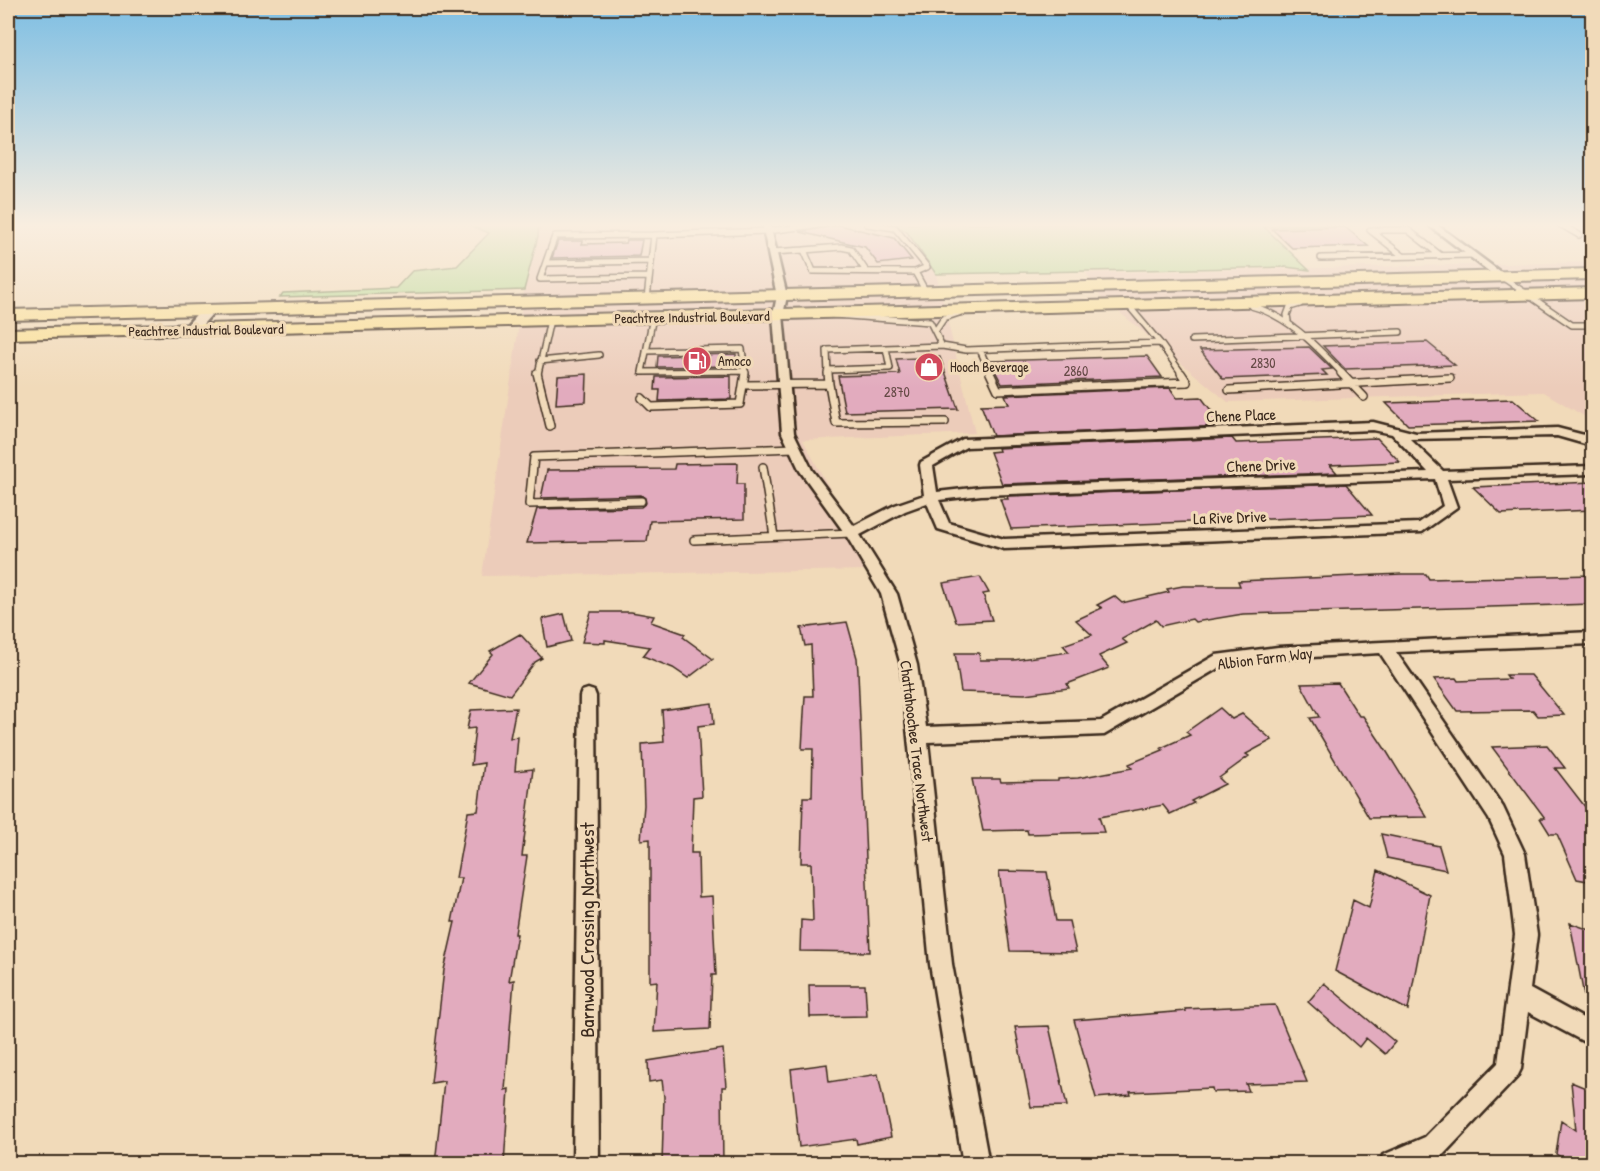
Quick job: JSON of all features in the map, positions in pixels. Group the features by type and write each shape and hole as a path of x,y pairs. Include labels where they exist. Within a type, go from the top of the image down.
{"highway":[{"name":"Peachtree Industrial Boulevard","path":"8,315 1439,279"},
{"name":"Peachtree Industrial Boulevard","path":"8,334 1593,293"}],"main road":[{"path":"190,330 207,311"}],"street":[{"path":"778,279 782,296"},
{"name":"Chattahoochee Trace Northwest","path":"782,296 778,315 788,433 806,471 852,533 889,594 909,665 941,964 976,1164"},
{"name":"Chene Place","path":"932,497 926,465 963,443 1373,426 1416,437 1557,432 1593,441"},
{"name":"La Rive Drive","path":"932,497 943,526 1004,544 1422,527 1450,507 1440,476 1395,431"},
{"name":"Chene Drive","path":"852,533 900,508 932,497 981,491 1593,470"},
{"name":"Albion Farm Way","path":"918,735 1104,728 1216,661 1278,653 1593,638"},
{"path":"1384,647 1497,813 1515,854 1526,935 1509,1069 1434,1146 1392,1164"},
{"name":"Barnwood Crossing Northwest","path":"586,1164 588,696"},
{"path":"1518,995 1593,1035"}],"lane":[{"path":"540,279 559,279"},
{"path":"647,299 649,279"},
{"path":"919,279 926,292"},
{"path":"1504,279 1572,325 1593,325"},
{"path":"1288,321 1287,315 1290,307 1323,299"},
{"path":"1157,304 1192,307 1261,307 1288,321 1364,397"},
{"path":"980,350 998,390 1187,382 1128,305"},
{"path":"936,330 938,322 949,315 982,309"},
{"path":"823,313 849,318 908,317 930,322 942,346"},
{"path":"653,317 642,372 745,371"},
{"path":"550,320 537,371 550,426"},
{"path":"1192,340 1400,332"},
{"path":"945,422 836,423 829,384 827,350 942,346 980,350 1160,344"},
{"path":"828,370 890,368 886,348"},
{"path":"642,398 651,407 740,404 745,371 742,350 646,351"},
{"path":"540,361 599,355"},
{"path":"1229,390 1450,378"},
{"path":"743,385 829,384"},
{"path":"641,501 529,504 534,457 795,448"},
{"path":"764,467 774,536"},
{"path":"694,540 852,533"}],"shaded area":[{"path":"527,279 937,279 975,433 803,440 874,570 482,576"},
{"path":"1090,279 1592,279 1592,421 1544,392 1228,402 1101,297"}],"green space":[{"path":"405,279 527,279 524,290 280,297 283,293 396,288"}],"building":[{"path":"1427,342 1455,365 1345,369 1323,346"},
{"path":"1309,347 1332,369 1322,370 1327,375 1223,379 1200,350"},
{"name":"Amoco","path":"736,354 736,366 657,367 658,356"},
{"path":"1147,356 1162,377 1002,384 990,361"},
{"path":"940,357 958,409 845,412 838,376 900,374 896,359"},
{"path":"587,374 586,402 556,404 558,376"},
{"path":"731,376 731,399 659,401 660,390 655,390 656,377"},
{"path":"1170,388 1177,398 1201,397 1223,426 993,436 981,405 1009,404 1005,395"},
{"path":"1513,399 1539,421 1408,425 1386,403"},
{"path":"1232,438 1236,443 1377,438 1400,462 1330,465 1337,473 1002,484 990,452 999,451 998,448"},
{"path":"738,463 737,484 744,484 744,519 650,521 647,541 527,543 537,509 641,507 646,503 645,498 641,495 541,498 547,470 674,469 675,464"},
{"path":"1593,482 1593,510 1501,514 1473,487"},
{"path":"1346,484 1372,515 1011,529 1000,499 1008,499 1007,496"},
{"path":"1426,574 1429,579 1593,575 1593,604 1243,614 1195,622 1192,619 1161,626 1156,620 1122,639 1127,643 1099,656 1109,668 1067,684 1069,688 1025,694 961,692 955,653 979,653 980,660 1014,660 1069,652 1063,645 1092,635 1076,620 1102,608 1097,605 1114,596 1122,603 1169,592 1167,589 1183,586 1240,586 1238,581"},
{"path":"980,577 989,593 983,594 992,620 956,622 943,583"},
{"path":"591,612 631,612 654,616 651,622 685,634 683,637 713,659 688,678 673,668 643,656 650,647 605,640 605,643 582,642"},
{"path":"564,614 571,641 547,647 542,619"},
{"path":"847,622 857,658 858,672 870,952 800,951 801,920 813,921 811,863 801,863 803,797 812,797 813,749 802,749 805,696 813,696 811,645 805,646 801,628"},
{"path":"520,634 542,658 535,662 510,695 469,683 493,654 490,651"},
{"path":"1506,675 1531,675 1564,715 1538,716 1533,710 1457,711 1434,679 1456,678 1458,681 1509,679"},
{"path":"1338,683 1359,716 1363,716 1387,752 1427,817 1369,818 1310,718 1319,717 1301,684"},
{"path":"712,703 714,724 698,726 702,796 693,797 691,853 698,853 699,897 712,896 716,975 712,975 710,1029 654,1032 657,981 650,982 650,839 641,840 644,805 642,744 664,742 662,710"},
{"path":"516,708 510,738 518,737 515,771 533,769 522,856 527,856 509,981 514,980 505,1090 509,1089 504,1164 435,1164 444,1081 431,1083 444,970 455,922 452,922 461,878 456,878 468,812 478,811 484,763 471,765 475,728 467,729 471,710"},
{"path":"1220,708 1232,719 1242,714 1272,740 1246,754 1249,756 1219,778 1225,784 1191,801 1194,803 1170,814 1163,805 1099,817 1104,832 1028,834 1027,830 983,831 972,779 1000,779 1001,782 1058,781 1058,779 1078,778 1132,768 1129,764 1163,750 1161,748 1190,735 1186,732"},
{"path":"1547,745 1565,768 1555,768 1593,817 1593,882 1577,879 1557,834 1550,834 1540,818 1545,818 1492,747"},
{"path":"1381,834 1439,846 1446,870 1387,858"},
{"path":"1378,870 1430,895 1408,1010 1335,971 1353,900 1369,908"},
{"path":"999,871 1047,872 1056,921 1069,921 1076,952 1010,951"},
{"path":"1570,923 1593,931 1593,1000 1585,1001"},
{"path":"1324,983 1395,1042 1385,1054 1366,1038 1359,1047 1308,1002"},
{"path":"809,985 865,985 867,1016 810,1017"},
{"path":"1275,1005 1307,1082 1246,1084 1249,1091 1213,1092 1212,1088 1130,1092 1131,1095 1096,1098 1074,1020 1186,1011 1185,1009"},
{"path":"1049,1026 1067,1106 1031,1107 1015,1027"},
{"path":"723,1049 726,1087 722,1087 723,1164 662,1164 664,1097 662,1080 649,1082 648,1061"},
{"path":"827,1064 829,1082 878,1074 891,1137 857,1144 856,1139 799,1147 791,1069"},
{"path":"1571,1082 1593,1091 1593,1164 1571,1164 1556,1154 1561,1120 1576,1130"}],"place":[{"name":"Amoco","path":"697,361"},
{"name":"Hooch Beverage","path":"929,367"}]}
